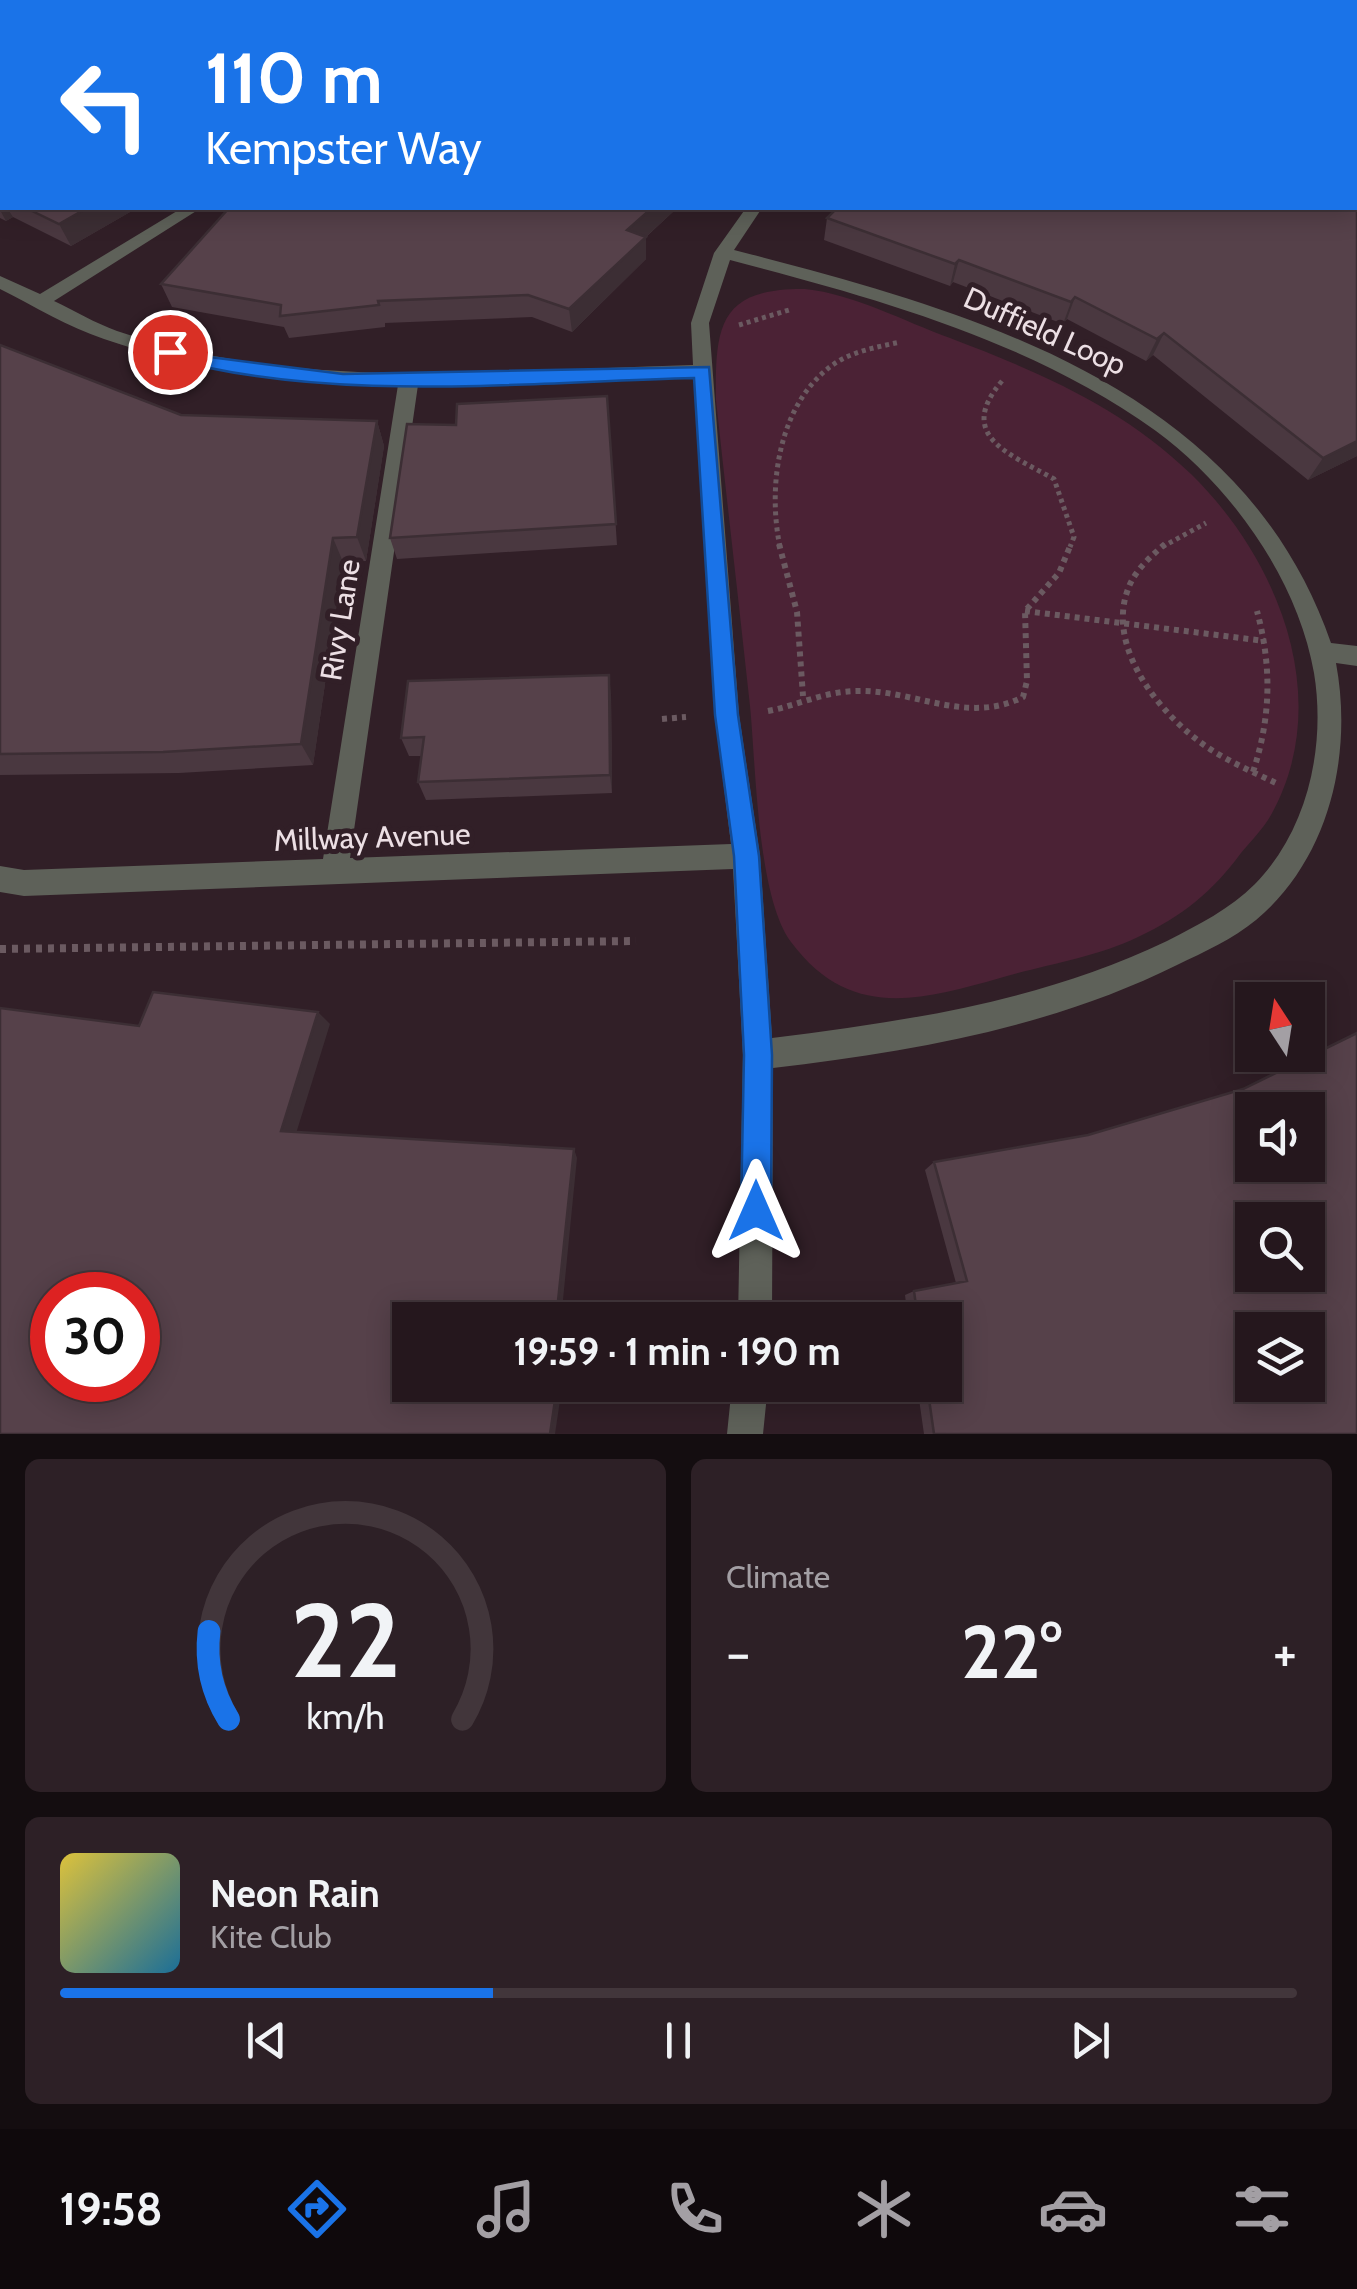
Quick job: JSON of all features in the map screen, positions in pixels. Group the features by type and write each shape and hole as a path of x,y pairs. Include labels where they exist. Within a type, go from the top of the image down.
{"street":[{"path":"40,302 190,210"},
{"path":"753,210 723,253 700,323 727,715 746,856 758,1055 756,1302"},
{"name":"Duffield Loop","path":"723,253 808,274 1025,351 1087,380 1164,427 1194,453 1257,522 1302,597 1323,651 1331,704 1330,753 1320,800 1301,844 1280,875 1247,910 1132,975 995,1018 908,1036 758,1055"},
{"path":"0,282 107,334 202,362 343,380 702,372"},
{"name":"Rivy Lane","path":"336,870 409,380"},
{"path":"1323,651 1357,656"},
{"name":"Millway Avenue","path":"0,879 24,883 746,856"},
{"path":"745,1434 748,1402"}],"path":[{"path":"722,324 752,323 791,310"},
{"path":"803,696 798,671 796,608 778,530 780,453 804,396 836,362 906,341 890,334"},
{"path":"753,714 788,708 803,696 834,692 895,693 955,710 980,712 1004,708 1022,697 1026,611 1032,599 1059,573 1074,536 1054,480 1002,452 985,428 982,411 986,398 1006,378 989,372"},
{"path":"1194,509 1214,534"},
{"path":"1206,523 1156,547 1140,563 1124,602 1126,645 1152,694 1197,740 1281,785"},
{"path":"1252,596 1265,641 1271,704 1267,734 1253,772"},
{"path":"1026,611 1265,641"},
{"path":"0,949 636,941"}],"shaded area":[{"path":"805,289 860,302 983,351 1108,410 1191,474 1250,547 1272,589 1288,634 1297,679 1298,725 1290,771 1268,820 1230,867 1196,902 1154,929 1088,955 970,986 887,998 861,994 837,984 813,967 791,942 771,894 760,829 716,374 721,332 739,304 776,290"}],"building":[{"path":"30,210 84,210 59,224"},
{"path":"227,210 650,210 627,230 646,237 569,309 528,295 378,301 379,305 280,316 281,305 161,284"},
{"path":"835,210 1357,210 1357,441 1323,458 1164,333 1157,339 1075,297 1071,302 959,260 955,264 827,218"},
{"path":"0,345 181,415 377,421 357,537 333,538 301,744 163,752 0,754"},
{"path":"607,396 616,524 390,538 407,424 456,425 457,404"},
{"path":"609,675 610,775 418,782 424,737 401,738 408,681"},
{"path":"153,992 318,1012 281,1131 574,1149 558,1302 392,1302 392,1402 555,1402 550,1434 0,1434 0,1008 139,1026"},
{"path":"1357,1033 1357,1434 934,1434 929,1402 962,1402 962,1302 916,1302 914,1291 967,1281 934,1162 1088,1135 1243,1089 1278,1072 1325,1072 1325,1049"}],"route":[{"path":"170,352 202,362 343,380 702,372 727,715 746,856 758,1055 756,1211"}]}
